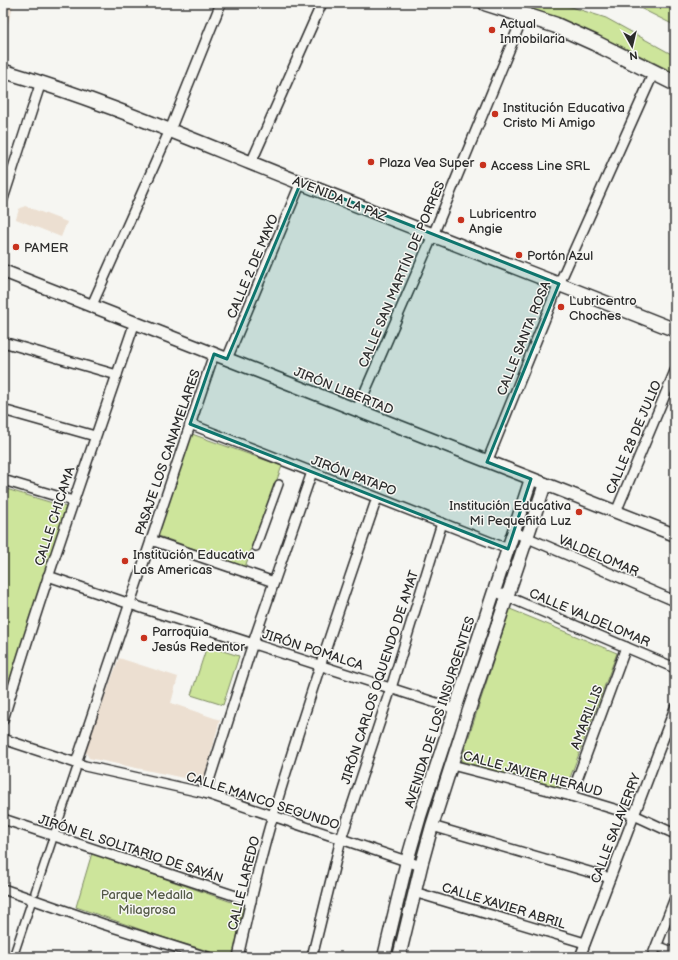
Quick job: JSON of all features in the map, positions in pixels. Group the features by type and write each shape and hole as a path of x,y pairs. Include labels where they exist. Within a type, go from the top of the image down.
{"main road":[{"path":"486,3 555,25 675,82"},
{"name":"AVENIDA LA PAZ","path":"3,71 41,82 170,130 675,330"}],"street":[{"path":"92,305 170,130 221,3"},
{"path":"251,163 322,3"},
{"name":"CALLE SAN MARTÍN DE PORRES","path":"357,410 433,235 524,14"},
{"name":"CALLE SANTA ROSA","path":"488,462 559,284 654,72"},
{"path":"3,199 41,82"},
{"name":"CALLE 2 DE MAYO","path":"227,359 301,182"},
{"name":"JIRÓN LIBERTAD","path":"3,271 675,535"},
{"name":"CALLE CHICAMA","path":"3,720 48,576 135,322"},
{"path":"3,342 117,375"},
{"name":"PASAJE LOS CANAMELARES","path":"55,832 214,354"},
{"name":"CALLE 28 DE JULIO","path":"616,512 675,371"},
{"path":"3,410 95,436"},
{"name":"JIRÓN PATAPO","path":"190,424 508,549"},
{"path":"206,793 253,643 312,472"},
{"name":"AVENIDA DE LOS INSURGENTES","path":"384,957 407,861 420,816 531,479"},
{"path":"3,480 73,501"},
{"path":"256,547 278,484"},
{"path":"398,957 432,826 545,484"},
{"name":"CALLE LAREDO","path":"238,957 273,815 319,664 377,498"},
{"name":"JIRÓN CARLOS OQUENDO DE AMAT","path":"312,957 341,839 391,688 442,523"},
{"name":"VALDELOMAR","path":"514,532 675,601"},
{"path":"151,540 274,582"},
{"name":"JIRÓN POMALCA","path":"48,576 455,709"},
{"name":"CALLE VALDELOMAR","path":"494,591 675,668"},
{"name":"AMARILLIS","path":"571,796 626,647"},
{"name":"CALLE SALAVERRY","path":"580,957 675,708"},
{"name":"CALLE MANCO SEGUNDO","path":"3,739 76,766 206,793 421,866"},
{"name":"CALLE JAVIER HERAUD","path":"452,765 571,796 634,816 675,834"},
{"name":"JIRÓN EL SOLITARIO DE SAYÁN","path":"3,819 251,901"},
{"path":"432,826 610,878"},
{"path":"35,892 52,841"},
{"path":"3,889 103,924 207,957"},
{"name":"CALLE XAVIER ABRIL","path":"414,892 585,943"},
{"path":"652,957 675,898"},
{"path":"13,957 31,903"},
{"path":"657,946 675,953"}],"highlighted area":[{"path":"301,182 559,284 487,462 531,479 508,549 190,424 214,354 227,359"}],"shaded area":[{"path":"3,3 14,3 3,40"},
{"path":"25,206 67,222 61,237 16,219 19,209"},
{"path":"119,658 178,677 171,703 220,720 204,778 198,781 89,758 85,751"}],"green space":[{"path":"509,3 559,3 606,18 675,56 675,73 621,46"},
{"path":"630,3 675,3 675,26 672,24"},
{"path":"192,434 282,466 245,567 156,535"},
{"path":"3,488 66,507 3,702"},
{"path":"532,490 537,493 501,592 498,590"},
{"path":"492,605 498,607 398,957 388,957 421,822"},
{"path":"510,609 617,653 565,791 461,761"},
{"path":"207,646 239,656 223,705 191,695"},
{"name":"Parque Medalla Milagrosa","path":"92,853 243,906 233,957 228,957 165,938 76,907"}],"place":[{"name":"Actual Inmobilaria","path":"492,30"},
{"name":"Institución Educativa Cristo Mi Amigo","path":"495,114"},
{"name":"Plaza Vea Super","path":"371,162"},
{"name":"Access Line SRL","path":"483,165"},
{"name":"Lubricentro Angie","path":"461,220"},
{"name":"PAMER","path":"16,247"},
{"name":"Portón Azul","path":"519,255"},
{"name":"Lubricentro Choches","path":"561,307"},
{"name":"Institución Educativa Mi Pequeñita Luz","path":"579,512"},
{"name":"Institución Educativa Las Americas","path":"125,561"},
{"name":"Parroquia Jesús Redentor","path":"144,638"}]}
